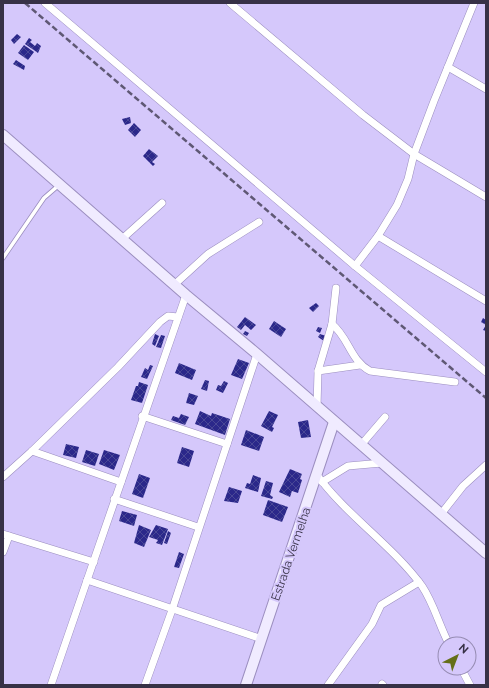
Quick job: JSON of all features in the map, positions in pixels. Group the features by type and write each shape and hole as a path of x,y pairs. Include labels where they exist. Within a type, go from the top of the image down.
{"street":[{"path":"45,3 355,266 486,372"},
{"path":"230,3 363,115 414,154 486,197"},
{"path":"355,266 378,236 400,198 408,179 414,154 474,3"},
{"path":"448,67 486,89"},
{"path":"3,135 174,285 257,354 486,553"},
{"path":"122,239 162,203"},
{"path":"174,285 208,254 259,222"},
{"path":"378,236 486,301"},
{"path":"317,407 318,371 332,324 336,304 336,288"},
{"path":"51,685 88,580 142,416 186,295"},
{"path":"3,477 32,452 118,367 160,322 168,316 178,317"},
{"path":"332,324 340,330 360,365 370,371 454,382"},
{"path":"145,685 172,610 198,527 257,354"},
{"path":"318,371 360,365"},
{"path":"142,416 227,444"},
{"path":"361,445 385,417"},
{"name":"Estrada Vermelha","path":"246,685 319,478 334,422"},
{"path":"32,452 121,482"},
{"path":"382,463 348,466 319,478 330,493 419,582 434,607 446,636"},
{"path":"441,514 463,486 486,466"},
{"path":"114,499 198,527"},
{"path":"3,552 6,535 94,562"},
{"path":"88,580 172,610 262,639"},
{"path":"328,685 372,624 381,605 419,582"},
{"path":"465,676 470,685"}],"lane":[{"path":"3,258 44,198 60,185"}],"building":[{"path":"17,34 21,37 14,44 11,40"},
{"path":"29,38 32,40 30,42 35,46 37,43 41,46 38,53 25,44"},
{"path":"24,45 34,52 28,60 18,53"},
{"path":"16,60 25,66 24,70 13,64"},
{"path":"130,117 131,123 125,125 122,119"},
{"path":"134,123 141,130 135,137 128,130"},
{"path":"149,149 158,156 152,162 155,164 153,166 143,156"},
{"path":"316,303 319,306 313,312 309,308"},
{"path":"245,317 256,325 251,330 245,325 241,330 237,327"},
{"path":"483,318 486,320 486,325 481,322"},
{"path":"274,321 286,329 281,337 269,329"},
{"path":"318,327 322,328 320,333 316,331"},
{"path":"245,331 249,333 247,336 243,334"},
{"path":"155,334 159,336 155,346 152,344"},
{"path":"320,334 326,336 324,341 318,337"},
{"path":"161,335 165,336 161,348 156,347"},
{"path":"238,359 249,363 242,379 231,375"},
{"path":"179,363 196,370 192,380 175,373"},
{"path":"150,365 153,366 147,379 141,377 145,368 148,370"},
{"path":"205,380 209,381 207,391 201,389"},
{"path":"224,381 228,383 223,393 216,390 218,385 221,386"},
{"path":"139,382 148,385 142,403 131,400"},
{"path":"189,393 198,396 194,405 186,403"},
{"path":"200,411 211,416 212,413 230,419 225,435 195,424"},
{"path":"269,411 278,415 272,427 274,428 272,432 261,426"},
{"path":"181,414 189,417 185,425 171,420 173,416 179,418"},
{"path":"308,420 311,437 301,438 298,422"},
{"path":"246,430 264,437 259,451 241,445"},
{"path":"66,444 79,447 76,458 63,455"},
{"path":"182,447 194,451 189,467 177,463"},
{"path":"86,450 99,454 95,466 82,462"},
{"path":"104,450 120,455 114,470 99,464"},
{"path":"290,469 302,474 300,479 302,480 298,493 292,491 290,497 279,492"},
{"path":"139,474 150,478 143,498 132,494"},
{"path":"253,475 261,478 258,492 245,488 247,483 250,484"},
{"path":"266,481 273,483 270,495 273,497 272,499 261,496"},
{"path":"229,487 242,491 238,503 224,501"},
{"path":"268,500 288,507 282,522 263,515"},
{"path":"122,511 137,515 134,526 119,521"},
{"path":"139,525 151,530 144,547 134,543"},
{"path":"156,525 168,529 162,545 156,543 158,540 149,537"},
{"path":"168,531 171,533 167,544 164,543"},
{"path":"179,552 184,554 179,568 174,567"}],"railway":[{"path":"25,3 486,398"}]}
